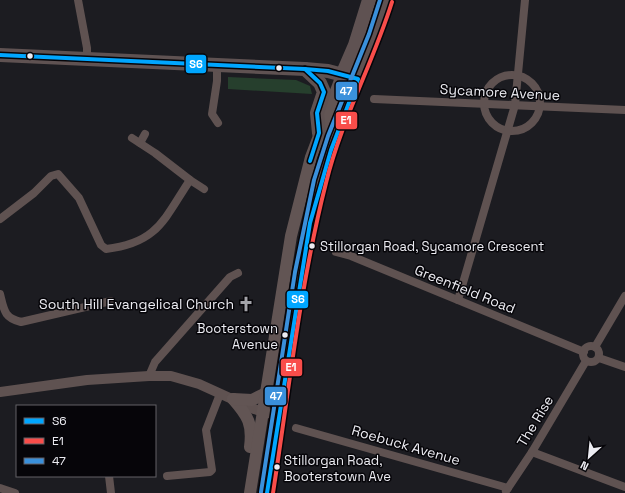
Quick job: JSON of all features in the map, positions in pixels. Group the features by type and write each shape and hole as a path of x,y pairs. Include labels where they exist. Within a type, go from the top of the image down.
{"highway":[{"path":"342,75 369,0"},
{"path":"0,55 305,69 358,79 375,36 386,0"},
{"path":"305,69 320,83 324,92 317,113 319,133"}],"main road":[{"path":"250,493 291,236 307,171 319,133 342,75"},
{"path":"267,493 310,223 320,181 358,79"},
{"path":"319,133 330,110 340,103 346,108"},
{"path":"233,400 252,400 266,393"},
{"path":"233,400 246,414 250,424 252,435 247,468 252,479"},
{"path":"257,451 264,446 273,454"}],"street":[{"path":"78,0 87,48 86,59"},
{"path":"458,300 515,105 525,0"},
{"path":"217,65 217,80 212,114 218,123"},
{"path":"508,76 517,76 530,82 538,93 539,106 533,121 529,126 516,132 508,132 500,129 489,117 485,104 488,90 493,83 508,76"},
{"name":"Sycamore Avenue","path":"374,99 625,110"},
{"path":"140,143 145,134"},
{"path":"132,138 204,189"},
{"path":"0,219 34,193 51,176 58,174 80,198 101,245 106,249 114,248 146,238 154,232 190,180"},
{"name":"Greenfield Road","path":"336,252 351,256 584,352"},
{"path":"149,376 152,368 160,356 230,277 238,273"},
{"path":"0,294 5,313 11,320 21,322 111,301"},
{"path":"596,347 625,296"},
{"path":"596,347 587,347 584,352 584,356 586,361 593,362 599,358"},
{"path":"596,347 599,351 599,358"},
{"path":"599,358 625,367"},
{"name":"The Rise","path":"507,491 586,361"},
{"path":"0,392 86,380 149,376 179,378 199,384 263,413 279,416"},
{"path":"167,476 210,472 212,470 206,430 220,394"},
{"name":"Roebuck Avenue","path":"296,428 507,491"},
{"path":"532,452 625,488"},
{"path":"109,477 112,493"},
{"path":"0,488 15,493"}],"green space":[{"path":"228,77 296,80 310,86 312,94 228,89"}],"transit line":[{"name":"47","path":"261,492 295,272 314,180 328,136 369,34 380,0"},
{"name":"E1","path":"273,493 302,299 326,183 332,160 348,115 376,47 392,2"},
{"name":"S6","path":"0,55 305,69 328,71 358,79 331,150 310,223 267,493"},
{"name":"S6","path":"305,69 320,83 324,92 317,113 319,133 310,161"}],"place":[{"name":"Stillorgan Road, Sycamore Crescent","path":"312,246"},
{"name":"South Hill Evangelical Church","path":"246,304"},
{"name":"Booterstown Avenue","path":"285,335"},
{"name":"Stillorgan Road, Booterstown Ave","path":"277,467"}]}
